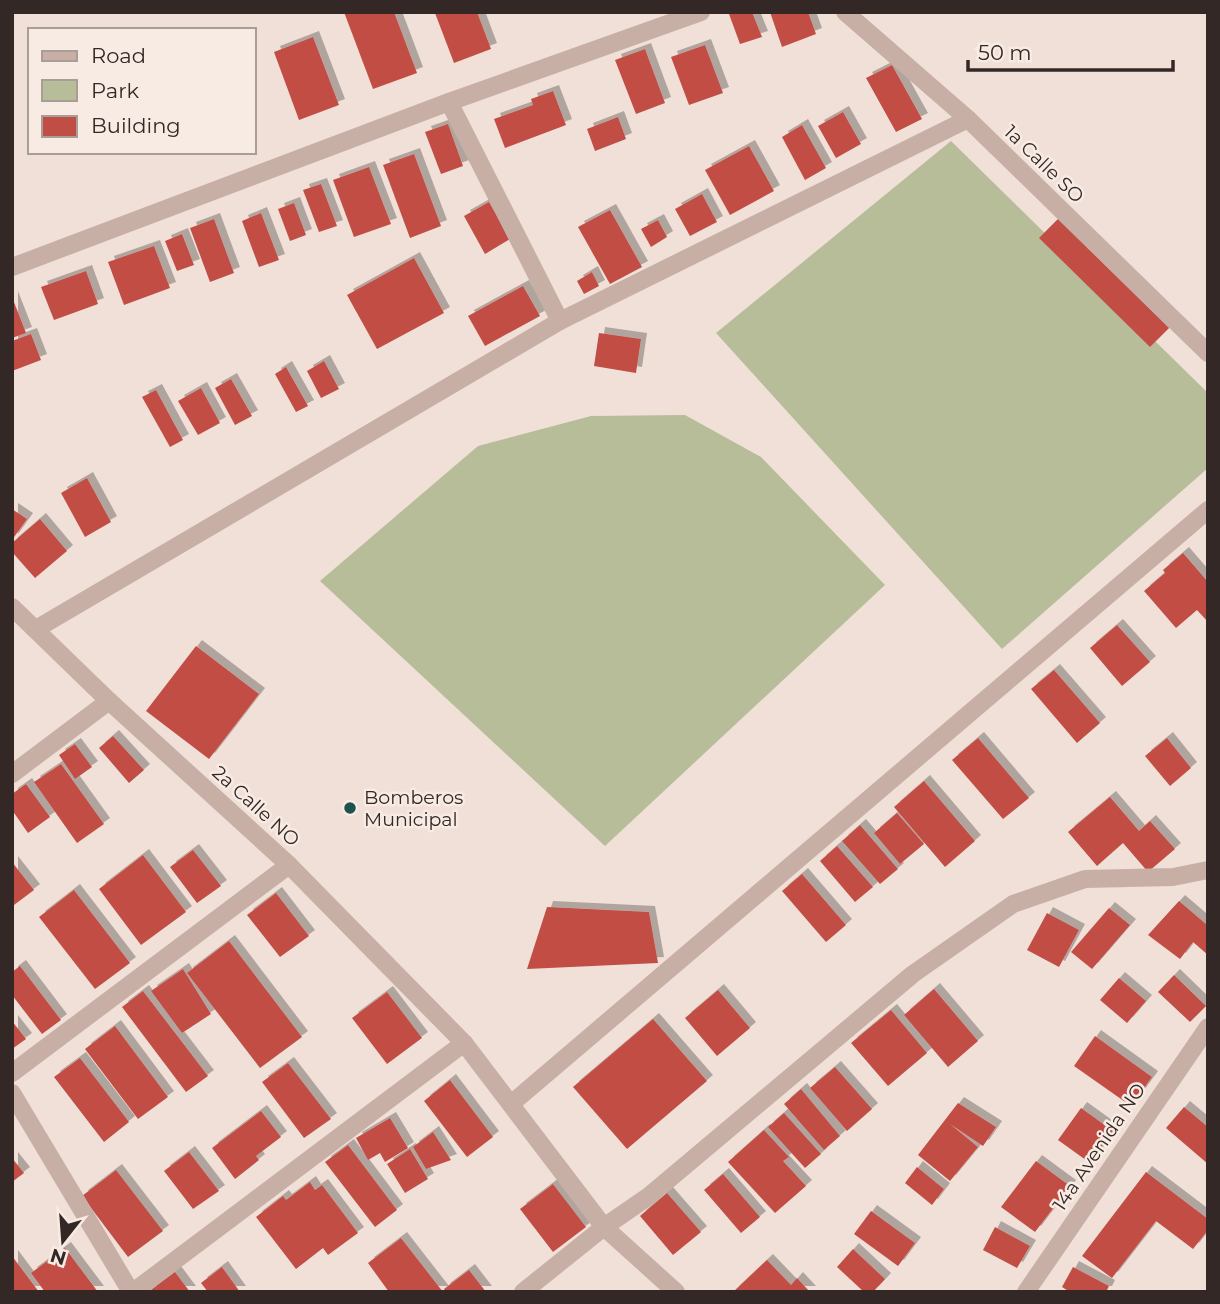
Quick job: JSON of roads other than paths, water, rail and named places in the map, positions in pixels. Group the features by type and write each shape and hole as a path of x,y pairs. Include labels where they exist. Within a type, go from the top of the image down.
{"street":[{"path":"12,268 449,102 701,12"},
{"name":"1a Calle SO","path":"845,12 968,119 1208,353"},
{"path":"449,102 559,321"},
{"path":"36,629 559,321 968,119"},
{"path":"511,1104 1208,510"},
{"name":"2a Calle NO","path":"12,607 109,701 289,865 464,1043 604,1227 676,1292"},
{"path":"12,774 109,701"},
{"path":"12,1073 289,865"},
{"path":"523,1292 604,1227 649,1196 913,974 1013,904 1085,879 1173,877 1208,870"},
{"name":"14a Avenida NO","path":"1026,1292 1208,1027"},
{"path":"12,1093 132,1292 464,1043"}],"place":[{"name":"Bomberos Municipal","path":"350,808"}]}
